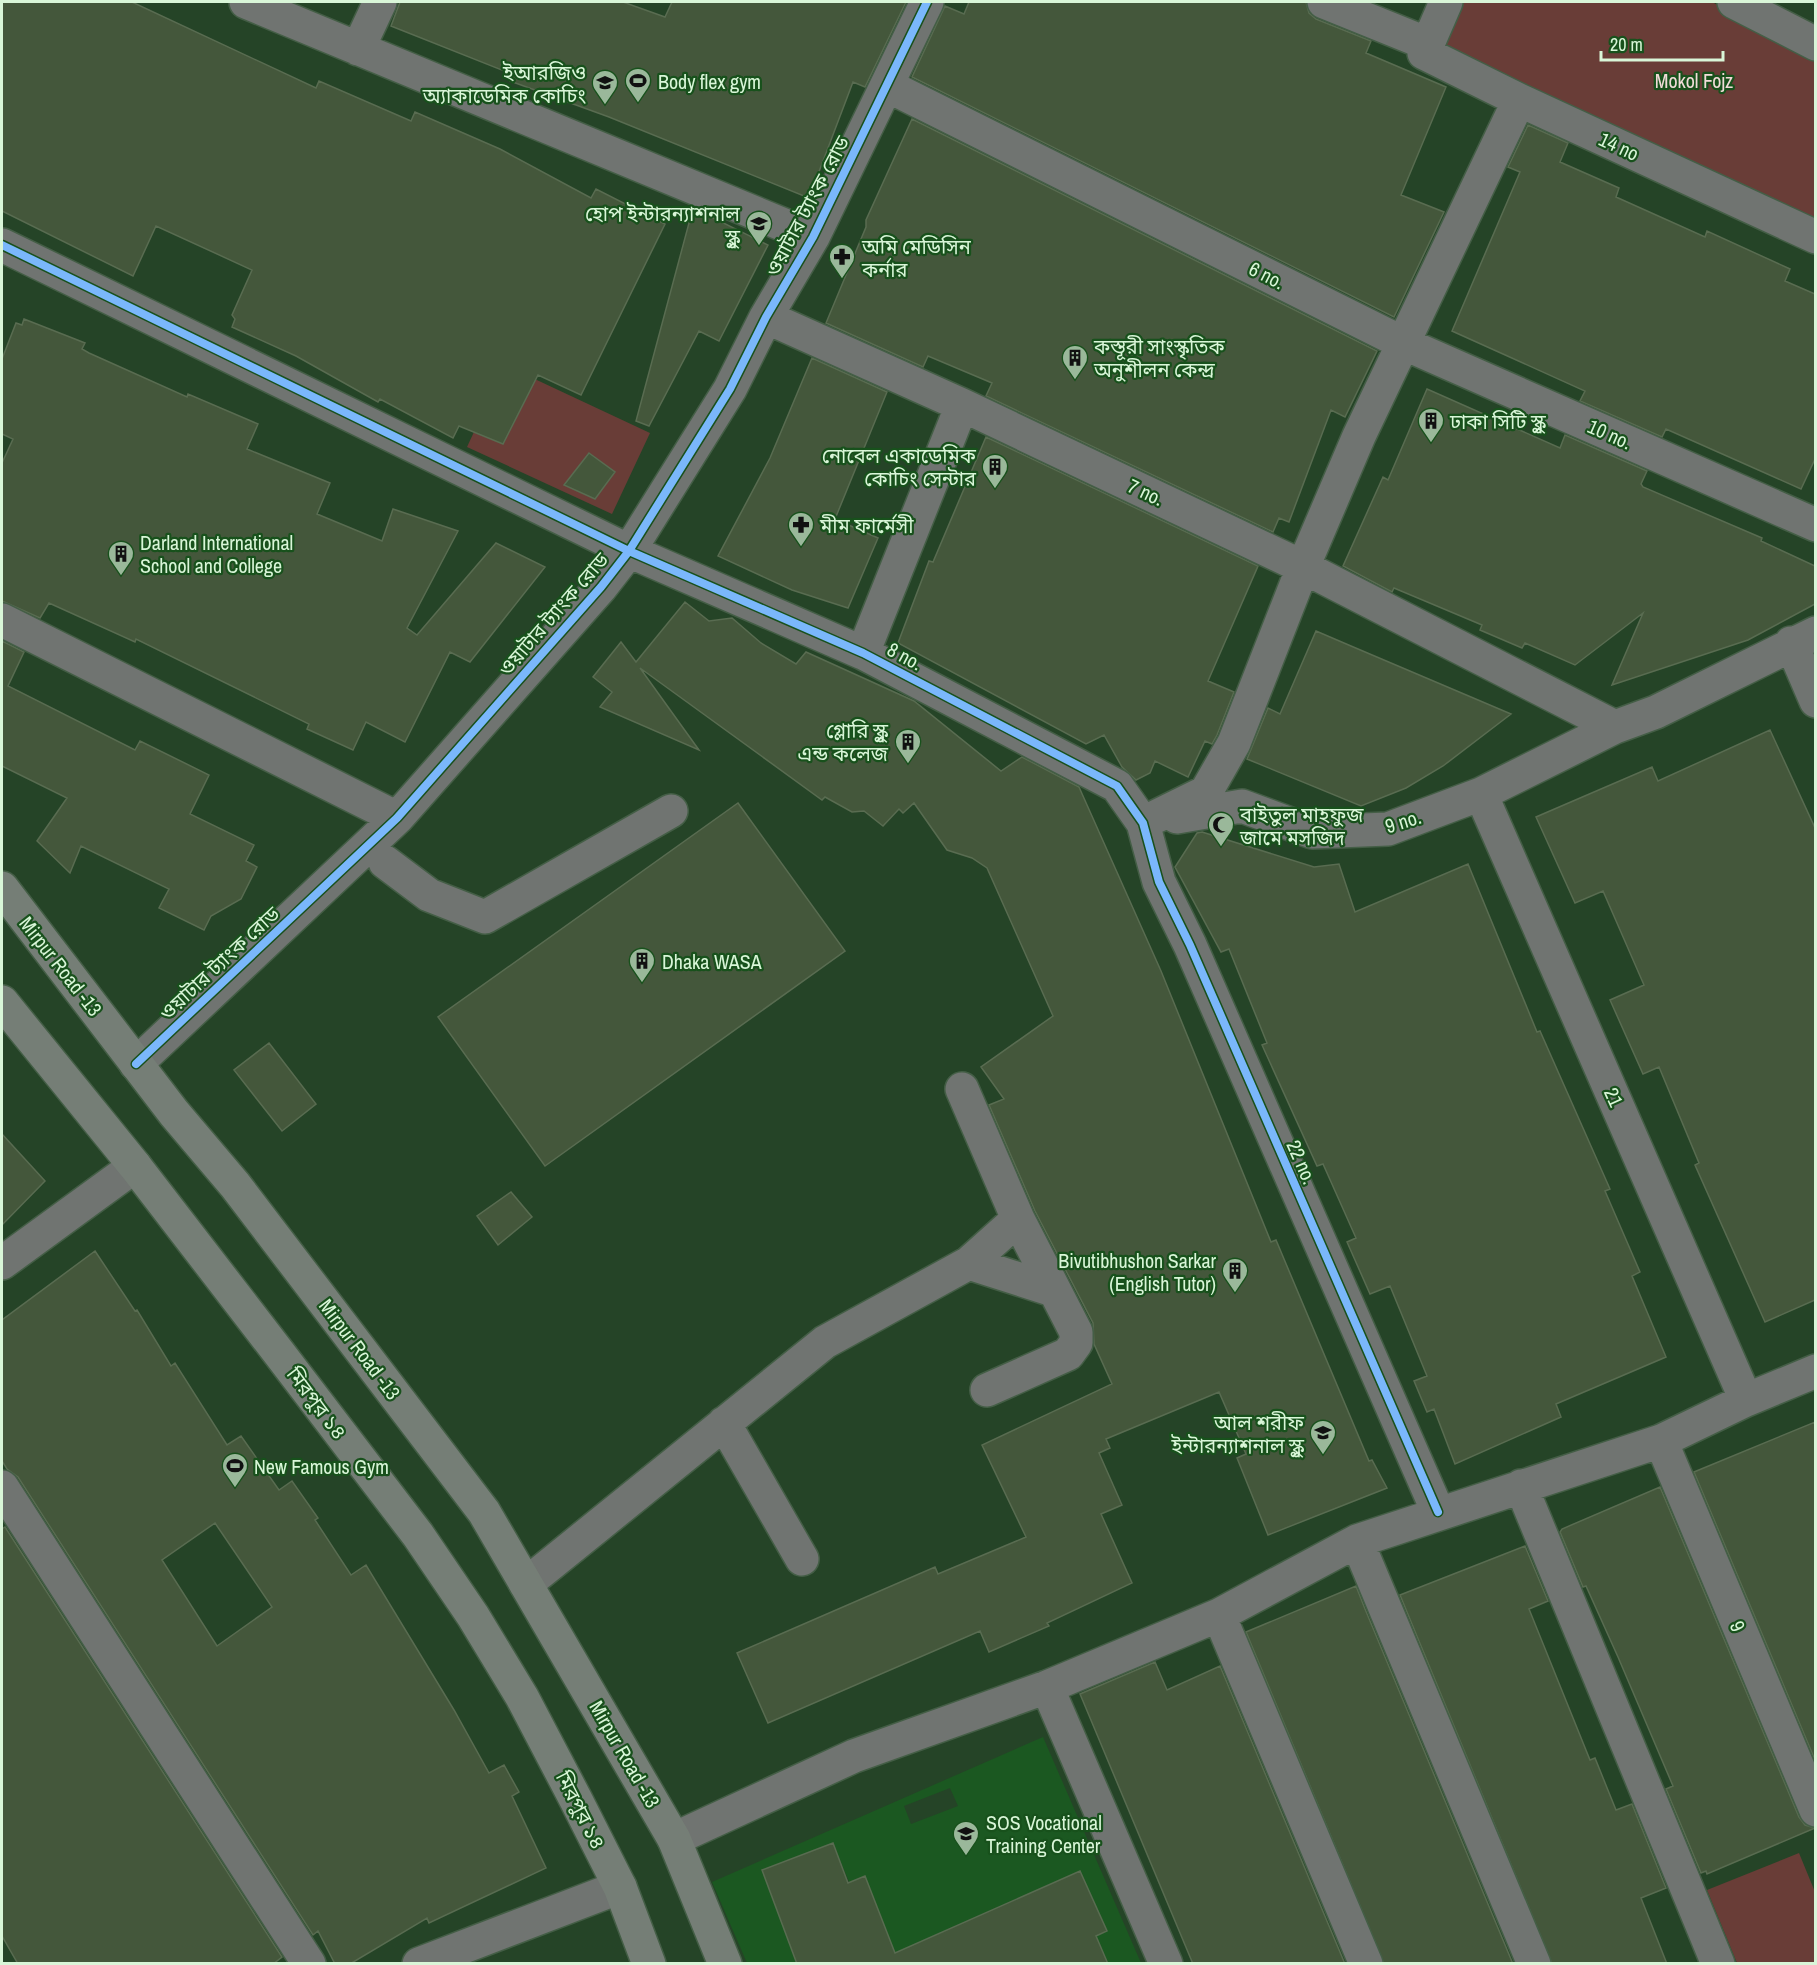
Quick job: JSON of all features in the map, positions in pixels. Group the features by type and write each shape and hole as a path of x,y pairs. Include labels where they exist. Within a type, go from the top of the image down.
{"main road":[{"name":"Mirpur Road -13","path":"2,888 174,1113 235,1185 484,1512 674,1839 725,1964"},
{"name":"মিরপুর ১৪","path":"2,1002 135,1166 418,1535 473,1616 522,1696 620,1887 649,1964"}],"street":[{"path":"246,2 813,237"},
{"path":"358,49 380,2"},
{"name":"ওয়াটার ট্যাংক রোড","path":"136,1064 398,818 629,551 730,389 766,317 813,237 888,86 926,2"},
{"name":"14 no","path":"1324,2 1426,48 1520,100 1815,237"},
{"path":"1426,48 1446,2"},
{"path":"1734,2 1815,44"},
{"name":"6 no.","path":"888,86 1405,344"},
{"path":"1143,823 1206,792 1234,743 1303,567 1359,436 1520,100"},
{"name":"8 no.","path":"2,245 629,551 863,653 1117,786 1143,823"},
{"name":"7 no.","path":"766,317 962,405 1303,567"},
{"name":"10 no.","path":"1405,344 1815,525"},
{"path":"863,653 962,405"},
{"path":"1303,567 1615,727"},
{"path":"2,620 398,818"},
{"path":"1803,638 1815,701"},
{"name":"9 no.","path":"1143,823 1242,806 1312,832 1388,829 1481,794 1615,727 1656,712 1803,638"},
{"name":"21","path":"1481,794 1746,1400"},
{"path":"385,862 429,895 485,917 671,811"},
{"name":"22 no.","path":"1143,823 1159,882 1190,945 1438,1512"},
{"path":"962,1089 1018,1219 1076,1332 1076,1343 1068,1354 987,1390"},
{"path":"2,1263 135,1166"},
{"path":"526,1584 825,1341 969,1263 1018,1219"},
{"path":"969,1263 1053,1290"},
{"path":"674,1839 854,1756 1047,1687 1219,1615 1357,1540 1438,1512 1662,1442 1746,1400 1815,1371"},
{"path":"724,1423 802,1559"},
{"name":"9","path":"1662,1442 1815,1810"},
{"path":"1521,1486 1718,1964"},
{"path":"2,1487 309,1964"},
{"path":"1357,1540 1534,1964"},
{"path":"1219,1615 1366,1964"},
{"path":"1047,1687 1166,1964"},
{"path":"419,1964 620,1887"}],"shaded area":[{"name":"SOS Vocational Training Center","path":"1043,1737 1141,1963 1108,1963 1099,1943 1035,1963 1107,1931 1080,1871 935,1935 884,1963 833,1844 762,1870 797,1963 747,1963 712,1882","holes":["950,1788 958,1806 911,1824 904,1806"]}],"green space":[{"name":"Mokol Fojz","path":"1460,2 1712,2 1815,57 1815,220 1442,48"},
{"path":"505,365 650,433 612,514 467,447"},
{"path":"1799,1853 1815,1892 1815,1963 1737,1963 1707,1890"}],"building":[{"path":"2,2 132,2 316,88 319,81 411,121 415,112 500,149 591,198 596,189 665,224 581,395 538,375 503,444 459,426 453,438 380,399 378,402 296,356 232,327 235,319 232,315 252,270 156,226 133,276 2,211"},
{"path":"400,2 623,2 665,17 672,2 906,2 865,87 853,82 809,198 609,117 510,81 512,74 391,26"},
{"path":"969,2 1306,2 1309,13 1316,19 1371,41 1366,53 1446,87 1401,195 1444,212 1394,317 912,77 945,6 964,14"},
{"path":"912,119 1377,351 1345,417 1331,410 1289,522 1279,518 1273,532 986,396 992,383 928,356 923,367 826,323 866,227 866,220"},
{"path":"1528,125 1568,143 1560,162 1619,188 1616,197 1705,237 1707,231 1790,269 1785,281 1815,294 1815,459 1801,489 1666,429 1662,437 1580,401 1585,391 1452,331 1520,172 1508,167"},
{"path":"693,208 768,245 719,341 699,331 649,426 636,421"},
{"path":"24,319 85,343 82,349 89,353 187,397 188,394 258,424 247,449 330,483 317,514 382,541 393,509 458,531 407,628 417,635 496,543 545,567 470,662 450,652 405,742 366,722 353,750 307,729 309,724 136,639 135,642 49,603 40,618 2,601 2,463 13,439 2,434 2,359 16,323 22,325"},
{"path":"812,358 887,392 835,519 878,538 848,608 792,590 718,556 770,458"},
{"path":"1427,389 1560,448 1565,435 1647,471 1641,484 1643,487 1762,538 1761,541 1815,566 1815,604 1748,640 1612,685 1643,613 1575,665 1525,643 1522,648 1480,630 1482,625 1394,588 1392,592 1343,566 1383,477 1388,480"},
{"path":"986,437 1258,566 1208,681 1234,692 1217,735 1212,744 1205,741 1188,777 1155,761 1150,773 1136,780 1122,767 1104,735 1086,744 898,643 929,561 933,562"},
{"path":"589,453 615,472 595,499 564,485"},
{"path":"685,602 709,621 732,618 761,643 796,664 806,652 914,701 1001,771 1022,757 1079,787 1161,971 1271,1242 1276,1240 1369,1461 1372,1460 1387,1488 1268,1535 1237,1458 1246,1454 1219,1392 1106,1439 1110,1448 1099,1453 1122,1505 1101,1514 1132,1583 1047,1623 1049,1626 989,1652 980,1631 768,1723 737,1653 935,1567 938,1574 1026,1537 982,1445 1112,1384 1094,1344 1093,1323 1035,1211 989,1105 1004,1099 981,1067 1053,1016 987,868 972,858 947,850 914,803 903,813 899,809 883,826 864,811 852,812 825,797 822,800 640,668 699,750 600,707 612,692 593,677 621,642 636,662"},
{"path":"1316,631 1511,714 1443,766 1406,788 1361,806 1247,759 1268,708 1280,714"},
{"path":"2,641 24,652 8,686 135,750 140,741 209,775 190,814 254,845 246,861 257,867 241,899 211,916 204,930 159,908 169,889 81,846 70,873 37,841 67,798 2,766"},
{"path":"1770,730 1815,828 1815,1300 1765,1322 1695,1165 1699,1163 1659,1067 1643,1074 1610,1000 1644,985 1603,891 1575,903 1536,817 1652,767 1658,781"},
{"name":"Dhaka WASA","path":"738,803 845,951 545,1166 438,1017"},
{"path":"1202,832 1314,867 1339,864 1355,912 1468,864 1537,1032 1540,1031 1610,1189 1605,1191 1640,1272 1632,1276 1666,1357 1556,1404 1561,1417 1455,1464 1434,1409 1427,1412 1414,1381 1427,1376 1390,1286 1370,1294 1347,1242 1356,1238 1323,1164 1317,1166 1262,1045 1267,1043 1229,949 1221,952 1175,867 1197,833"},
{"path":"269,1043 316,1104 282,1131 234,1070"},
{"path":"2,1134 45,1181 2,1225"},
{"path":"511,1192 532,1217 498,1245 477,1216"},
{"path":"95,1251 135,1311 137,1310 171,1366 175,1363 227,1445 241,1436 279,1490 292,1481 318,1518 315,1520 351,1575 366,1565 454,1710 489,1773 504,1765 519,1792 512,1796 546,1868 429,1923 427,1918 350,1964 335,1964 318,1931 313,1935 18,1477 7,1469 2,1461 2,1320","holes":["215,1523 272,1607 217,1646 162,1560"]},
{"path":"1815,1422 1815,1760 1694,1472"},
{"path":"1660,1487 1799,1817 1805,1825 1815,1828 1707,1874 1706,1871 1701,1873 1666,1789 1673,1786 1618,1657 1586,1586 1583,1587 1560,1532 1562,1529"},
{"path":"5,1527 282,1957 273,1964 18,1964 2,1936 2,1529"},
{"path":"1525,1546 1548,1601 1529,1609 1590,1760 1595,1758 1616,1810 1632,1804 1666,1888 1641,1898 1667,1964 1552,1964 1400,1595"},
{"path":"1356,1586 1513,1964 1384,1964 1246,1632"},
{"path":"1155,1662 1167,1690 1220,1666 1345,1964 1193,1964 1080,1694"},
{"path":"833,1843 848,1883 865,1876 895,1953 1080,1871 1107,1931 1096,1936 1108,1964 797,1964 762,1870"}],"cycle path":[{"path":"136,1064 397,818 601,587 629,551 730,389 766,317 813,237 927,2"},
{"path":"2,245 629,551 863,653 1117,786 1143,823 1159,882 1190,945 1438,1512"}],"place":[{"name":"Body flex gym","path":"638,104"},
{"name":"ইআরজিও অ্যাকাডেমিক কোচিং","path":"605,106"},
{"name":"হোপ ইন্টারন্যাশনাল স্কুল","path":"759,247"},
{"name":"অমি মেডিসিন কর্নার","path":"842,280"},
{"name":"কস্তূরী সাংস্কৃতিক অনুশীলন কেন্দ্র","path":"1075,381"},
{"name":"ঢাকা সিটি স্কুল","path":"1431,444"},
{"name":"নোবেল একাডেমিক কোচিং সেন্টার","path":"995,490"},
{"name":"মীম ফার্মেসী","path":"801,548"},
{"name":"Darland International School and College","path":"121,577"},
{"name":"গ্লোরি স্কুল এন্ড কলেজ","path":"908,765"},
{"name":"বাইতুল মাহফুজ জামে মসজিদ","path":"1221,848"},
{"name":"Dhaka WASA","path":"642,984"},
{"name":"Bivutibhushon Sarkar (English Tutor)","path":"1235,1294"},
{"name":"আল শরীফ ইন্টারন্যাশনাল স্কুল","path":"1323,1456"},
{"name":"New Famous Gym","path":"235,1489"},
{"name":"SOS Vocational Training Center","path":"966,1857"}]}
